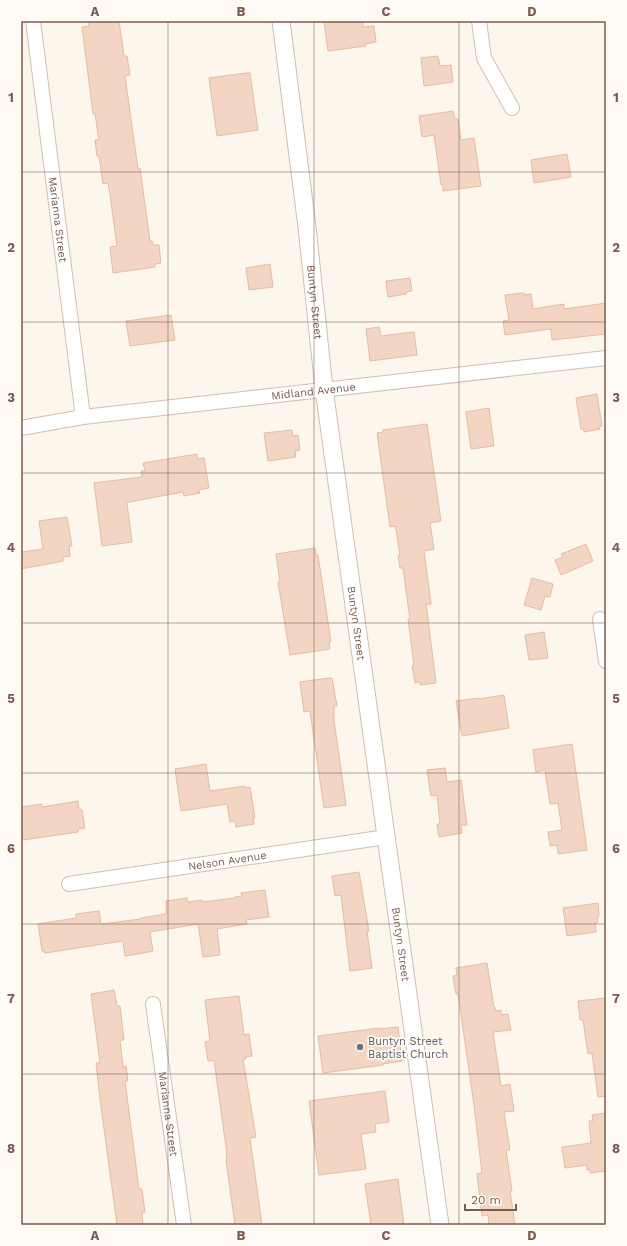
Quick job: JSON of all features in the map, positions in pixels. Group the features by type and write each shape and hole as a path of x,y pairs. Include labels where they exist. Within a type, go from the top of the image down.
{"street":[{"name":"Marianna Street","path":"33,21 83,417"},
{"name":"Buntyn Street","path":"281,21 307,227 324,389 440,1225"},
{"path":"479,21 484,58 512,108"},
{"name":"Midland Avenue","path":"21,428 83,417 606,358"},
{"path":"600,619 606,661"},
{"name":"Nelson Avenue","path":"69,884 386,837"},
{"name":"Marianna Street","path":"153,1004 184,1225"}],"building":[{"path":"88,21 119,21 124,56 127,56 130,75 125,76 150,241 152,241 153,245 159,245 161,263 155,264 155,267 113,273 110,247 117,246 108,183 103,184 99,156 97,156 95,140 99,140 95,114 93,114 82,27 89,26"},
{"path":"363,21 363,27 374,26 376,42 365,44 366,46 328,51 324,22"},
{"path":"438,56 440,66 451,65 453,82 424,86 421,58"},
{"path":"250,73 258,130 217,136 209,78"},
{"path":"453,111 455,119 458,119 461,140 474,138 481,186 443,191 434,135 422,137 419,116"},
{"path":"567,154 571,177 534,183 531,160"},
{"path":"270,264 273,287 249,290 246,268"},
{"path":"410,278 412,291 406,292 406,294 388,297 386,281"},
{"path":"524,293 524,295 531,294 533,309 564,304 564,309 606,303 606,334 552,340 551,329 505,335 503,321 509,320 505,295"},
{"path":"171,315 175,340 130,346 126,321"},
{"path":"379,327 381,336 414,332 417,355 370,361 366,329"},
{"path":"597,394 602,426 599,427 600,429 584,432 584,429 581,429 576,398"},
{"path":"489,408 494,446 471,449 466,412"},
{"path":"427,424 441,521 430,523 434,549 424,551 431,604 426,604 436,683 420,685 420,682 415,683 412,666 414,665 408,619 410,619 403,568 400,568 398,556 400,555 396,529 395,526 390,527 377,433 383,432 383,430"},
{"path":"292,430 293,436 298,435 300,450 295,451 296,457 268,461 264,433"},
{"path":"197,454 197,459 204,458 209,488 199,490 200,493 184,496 183,492 127,503 132,542 102,546 94,483 142,477 141,471 145,471 143,463"},
{"path":"67,517 72,546 69,546 70,556 63,557 63,561 21,569 21,552 43,549 39,521"},
{"path":"586,544 593,561 561,575 555,560 563,557 561,554"},
{"path":"315,548 316,555 318,555 331,642 329,642 330,649 290,655 278,582 280,582 276,554"},
{"path":"532,578 553,584 550,597 545,596 541,610 524,605"},
{"path":"544,632 548,658 529,660 525,635"},
{"path":"332,678 337,706 334,706 334,720 346,805 324,808 310,711 304,712 300,682"},
{"path":"504,695 509,728 462,736 456,701"},
{"path":"572,744 587,850 558,854 557,845 550,846 548,832 562,830 558,803 550,804 545,770 536,772 533,750"},
{"path":"206,764 210,791 245,786 245,788 250,787 255,818 253,818 254,824 236,827 235,821 230,822 227,804 181,811 175,769"},
{"path":"445,768 447,782 461,780 467,825 461,825 462,833 439,837 437,824 440,824 437,795 431,796 427,770"},
{"path":"78,801 79,808 82,810 85,828 78,829 78,832 23,840 21,807 42,804 42,807"},
{"path":"359,872 369,931 367,931 372,968 350,971 341,895 335,896 332,876"},
{"path":"265,890 269,917 246,920 247,924 217,929 220,955 203,957 198,924 150,932 153,951 138,954 125,956 123,941 45,953 42,951 38,924 76,918 76,914 99,911 101,924 141,919 166,914 166,901 187,898 188,902 202,900 203,902 235,898 242,896 241,893"},
{"path":"598,903 599,916 597,917 598,922 595,923 596,932 567,936 563,908"},
{"path":"487,963 494,1007 496,1011 501,1010 501,1015 508,1014 511,1030 493,1032 501,1086 510,1084 514,1111 504,1112 510,1150 506,1150 515,1225 489,1225 488,1215 482,1216 477,1174 482,1173 474,1105 458,994 456,994 453,976 457,975 456,968"},
{"path":"114,990 117,1006 120,1006 124,1040 120,1040 123,1067 126,1066 128,1081 125,1081 139,1189 142,1189 145,1212 142,1213 143,1225 117,1225 100,1099 96,1063 100,1063 91,994"},
{"path":"239,996 244,1035 249,1034 252,1056 245,1057 246,1059 243,1059 256,1137 250,1138 262,1225 235,1225 214,1060 208,1061 205,1042 210,1041 205,1000"},
{"path":"606,998 606,1096 598,1097 592,1053 588,1054 583,1020 580,1020 578,1001"},
{"name":"Buntyn Street Baptist Church","path":"398,1027 402,1061 323,1073 318,1036"},
{"path":"385,1091 389,1122 375,1124 376,1132 361,1134 366,1169 319,1175 309,1101"},
{"path":"606,1113 606,1171 590,1173 590,1170 587,1170 587,1165 565,1168 562,1147 591,1143 589,1121 593,1121 592,1115"},
{"path":"398,1179 404,1225 371,1225 365,1184"}],"place":[{"name":"Buntyn Street Baptist Church","path":"360,1047"}]}
